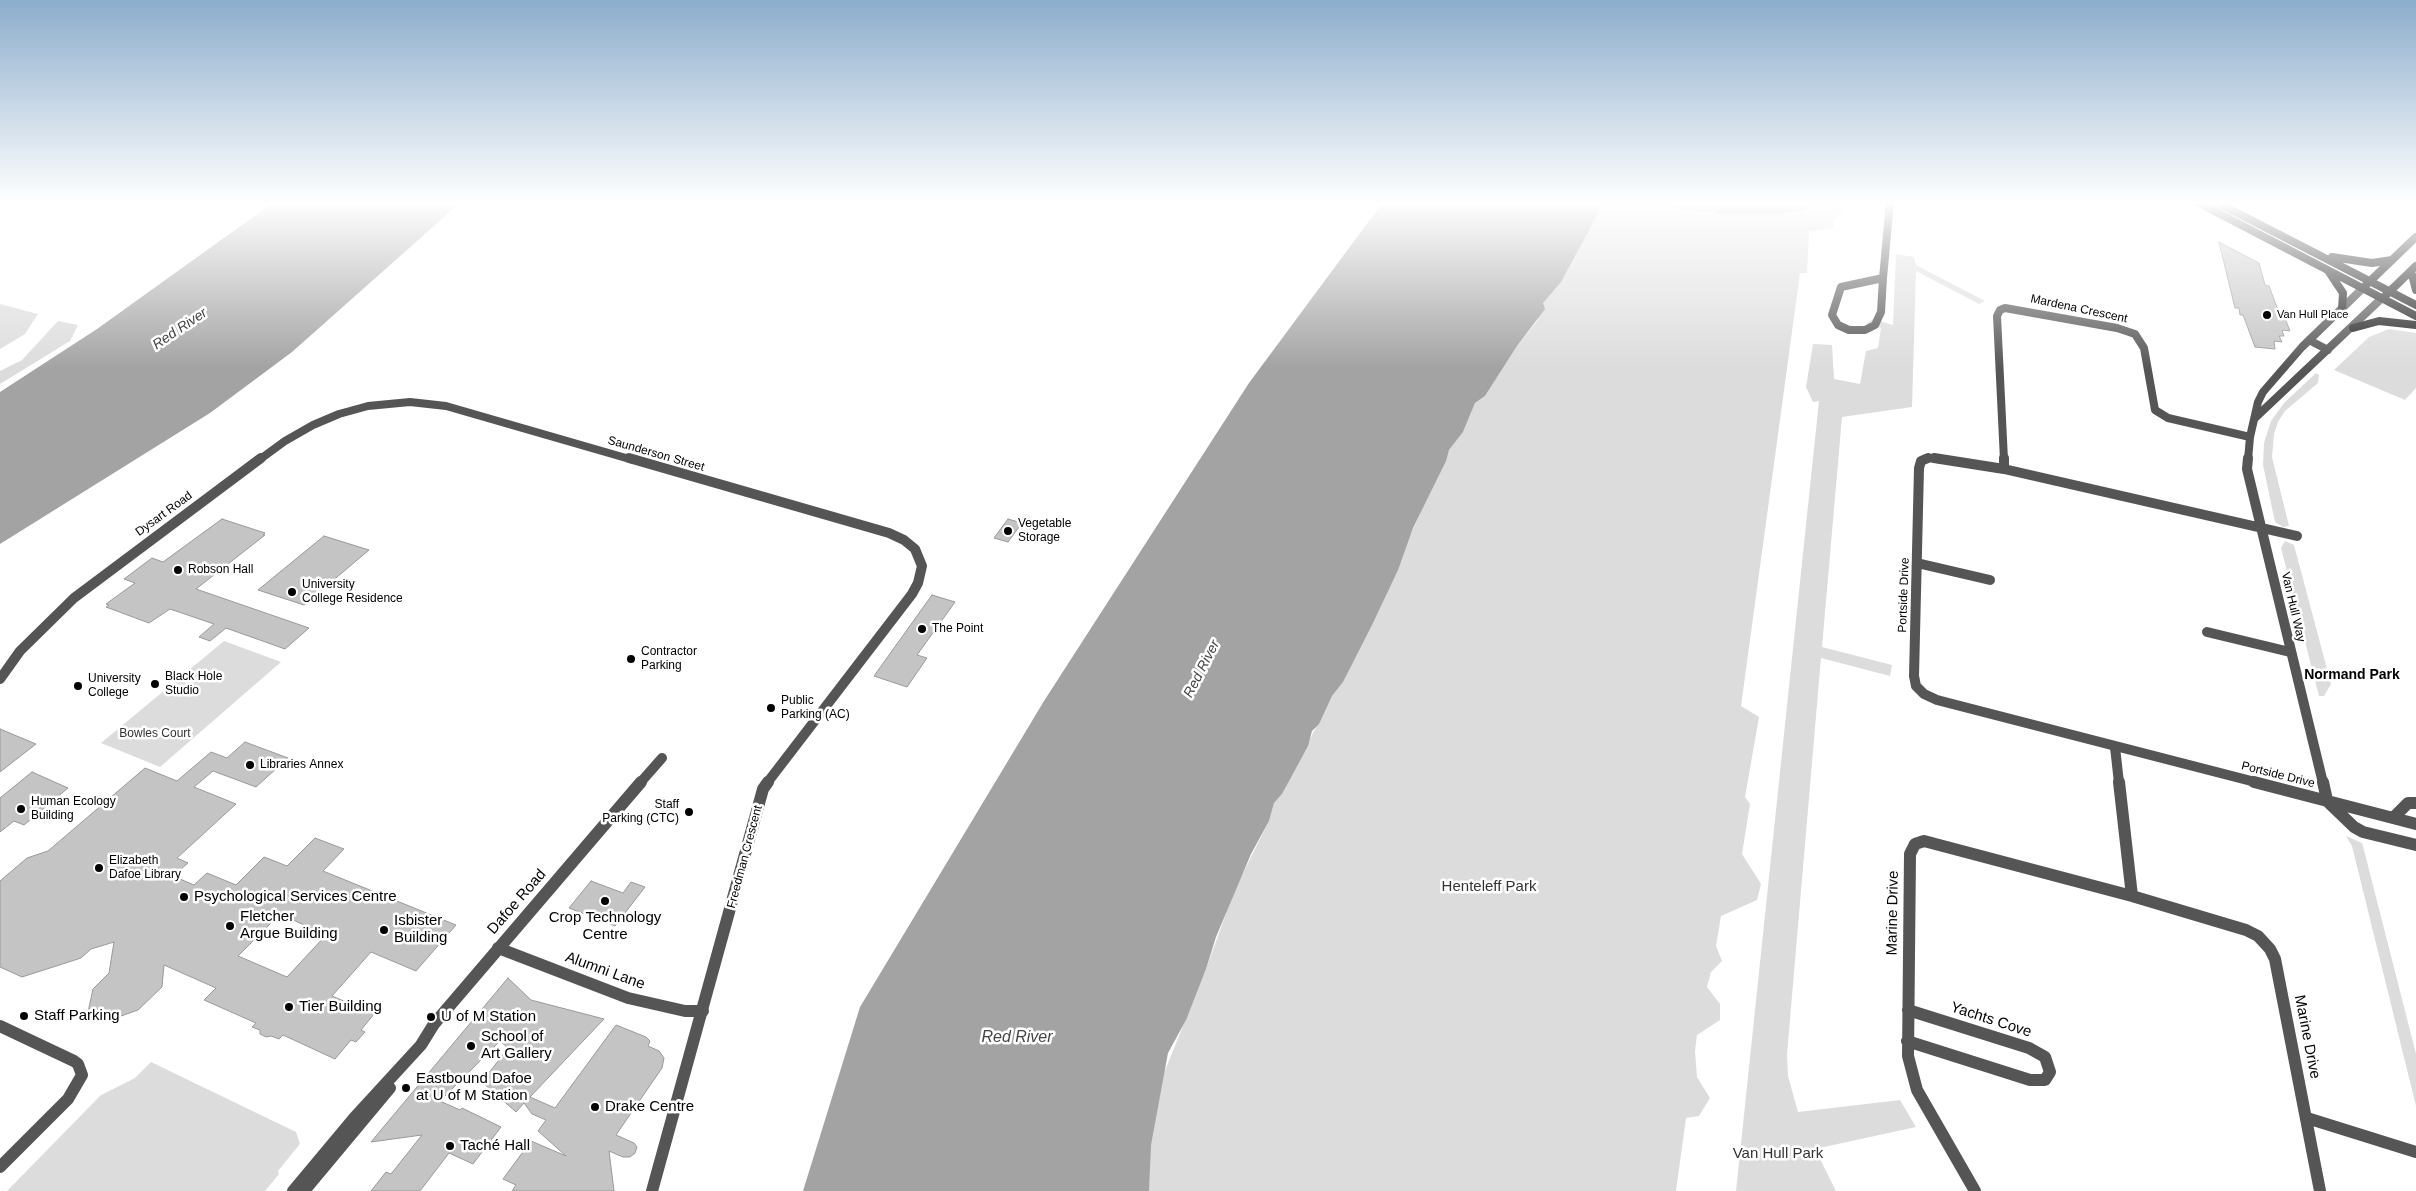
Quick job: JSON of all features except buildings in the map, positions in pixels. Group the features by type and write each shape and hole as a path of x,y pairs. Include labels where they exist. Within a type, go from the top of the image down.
{"main road":[{"path":"2304,258 2363,288 2380,301 2416,316"},
{"path":"2325,258 2416,304"},
{"path":"2339,258 2354,262 2378,263 2392,260"},
{"path":"2363,288 2395,258"},
{"path":"2320,266 2329,272 2341,288 2344,298 2342,310"},
{"path":"2380,301 2413,268"},
{"path":"2413,268 2416,290"},
{"path":"2353,328 2379,321 2416,325"}],"street":[{"path":"1883,278 1840,288 1832,315 1838,325 1849,330 1865,330 1875,325 1881,312 1885,258"},
{"name":"Van Hull Way","path":"2327,800 2247,469 2250,437 2263,392 2309,340 2363,288"},
{"path":"2254,419 2274,398 2353,328 2380,301"},
{"name":"Mardena Crescent","path":"2004,469 1997,316 2000,310 2005,308 2116,328 2135,334 2144,348 2155,410 2168,418 2250,437"},
{"path":"2309,340 2328,350"},
{"name":"Saunderson Street","path":"368,406 410,402 446,406 880,531 904,540 914,549 922,566"},
{"name":"Dysart Road","path":"0,679 20,651 50,620 108,571 285,441 313,425 339,414 368,406"},
{"name":"Portside Drive","path":"2297,536 2004,469 1929,458 1921,461 1918,468 1914,676 1916,686 1924,694 1936,700 2416,824"},
{"path":"1917,563 1990,580"},
{"name":"Freedman Crescent","path":"652,1191 763,789 912,594 918,583 922,566"},
{"path":"2207,632 2290,652"},
{"path":"2115,747 2132,896"},
{"name":"Dafoe Road","path":"292,1191 354,1118 421,1045 434,1024 662,758"},
{"path":"2327,800 2354,827 2364,832 2416,846"},
{"path":"2393,818 2408,803 2416,803"},
{"name":"Marine Drive","path":"1975,1191 1917,1090 1911,1073 1907,1041 1910,854 1915,844 1924,840 2132,896 2246,930 2258,936 2270,948 2275,959 2320,1191"},
{"name":"Alumni Lane","path":"498,948 628,998 685,1011 703,1011"},
{"name":"Yachts Cove","path":"1907,1041 2030,1080 2045,1080 2050,1072 2045,1057 2029,1048 1908,1010"},
{"path":"0,1026 74,1061 78,1064 82,1075 68,1099 0,1167"},
{"name":"Dafoe Road","path":"304,1191 394,1083 400,1069"},
{"path":"2307,1118 2416,1152"}],"green space":[{"name":"Henteleff Park","path":"1573,258 1808,258 1807,273 1800,273 1741,706 1759,717 1745,797 1750,804 1742,854 1761,884 1757,900 1721,916 1716,946 1722,961 1711,972 1707,987 1720,1004 1720,1020 1697,1035 1695,1051 1697,1077 1710,1098 1699,1116 1686,1118 1676,1191 1135,1191 1145,1120 1206,969 1235,889 1269,821 1274,803 1282,794 1332,696 1343,682 1449,450 1463,432 1475,403 1485,396 1517,346 1537,321 1543,303 1560,282"},
{"name":"Van Hull Park","path":"1896,258 1914,258 1916,265 1985,301 1979,304 1916,271 1912,407 1842,417 1822,647 1892,665 1890,676 1821,658 1787,1054 1788,1076 1798,1112 1900,1100 1916,1127 1815,1149 1836,1191 1736,1191 1819,401 1813,402 1806,387 1813,344 1832,345 1834,379 1860,384 1866,351 1878,348 1881,328 1866,324 1873,319 1893,325"},
{"path":"0,304 38,314 25,334 0,349"},
{"path":"58,321 78,325 70,341 0,384 0,371 22,360"},
{"path":"2389,329 2416,333 2416,388 2405,400 2334,370 2369,337"},
{"path":"2316,373 2319,375 2318,383 2285,411 2278,422 2274,434 2272,457 2289,526 2283,527 2275,522 2263,465 2264,443 2271,421 2284,403"},
{"path":"2285,541 2294,545 2331,684 2324,696 2319,696 2281,548"},
{"name":"Bowles Court","path":"224,641 281,662 160,767 101,743"},
{"path":"2346,836 2362,843 2365,854 2416,1054 2416,1106 2352,846"},
{"path":"151,1062 296,1132 300,1144 278,1171 279,1174 265,1191 7,1191 101,1095 135,1078"}],"water":[{"name":"Red River","path":"197,258 398,258 292,352 210,413 0,544 0,392 97,329"},
{"name":"Red River","path":"1342,258 1574,258 1561,282 1543,303 1545,309 1517,346 1485,396 1475,403 1463,432 1449,450 1446,461 1413,528 1398,570 1372,625 1343,682 1332,696 1319,724 1312,731 1308,746 1282,794 1274,803 1269,821 1251,854 1216,937 1186,1020 1168,1053 1151,1145 1149,1191 803,1191 860,1007 1044,701 1249,383"}],"place":[{"name":"Van Hull Place","path":"2267,315"},
{"name":"Vegetable Storage","path":"1008,531"},
{"name":"Robson Hall","path":"178,570"},
{"name":"University College Residence","path":"292,592"},
{"name":"The Point","path":"922,629"},
{"name":"Contractor Parking","path":"631,659"},
{"name":"Black Hole Studio","path":"155,684"},
{"name":"University College","path":"78,686"},
{"name":"Public Parking (AC)","path":"771,708"},
{"name":"Libraries Annex","path":"250,765"},
{"name":"Human Ecology Building","path":"21,809"},
{"name":"Staff Parking (CTC)","path":"689,812"},
{"name":"Elizabeth Dafoe Library","path":"99,868"},
{"name":"Psychological Services Centre","path":"184,897"},
{"name":"Crop Technology Centre","path":"605,901"},
{"name":"Fletcher Argue Building","path":"230,926"},
{"name":"Isbister Building","path":"384,930"},
{"name":"Tier Building","path":"289,1007"},
{"name":"Staff Parking","path":"24,1016"},
{"name":"U of M Station","path":"431,1017"},
{"name":"School of Art Gallery","path":"471,1046"},
{"name":"Eastbound Dafoe at U of M Station","path":"406,1088"},
{"name":"Drake Centre","path":"595,1107"},
{"name":"Taché Hall","path":"450,1146"}],"district":[{"name":"Normand Park","path":"2352,675"}]}
